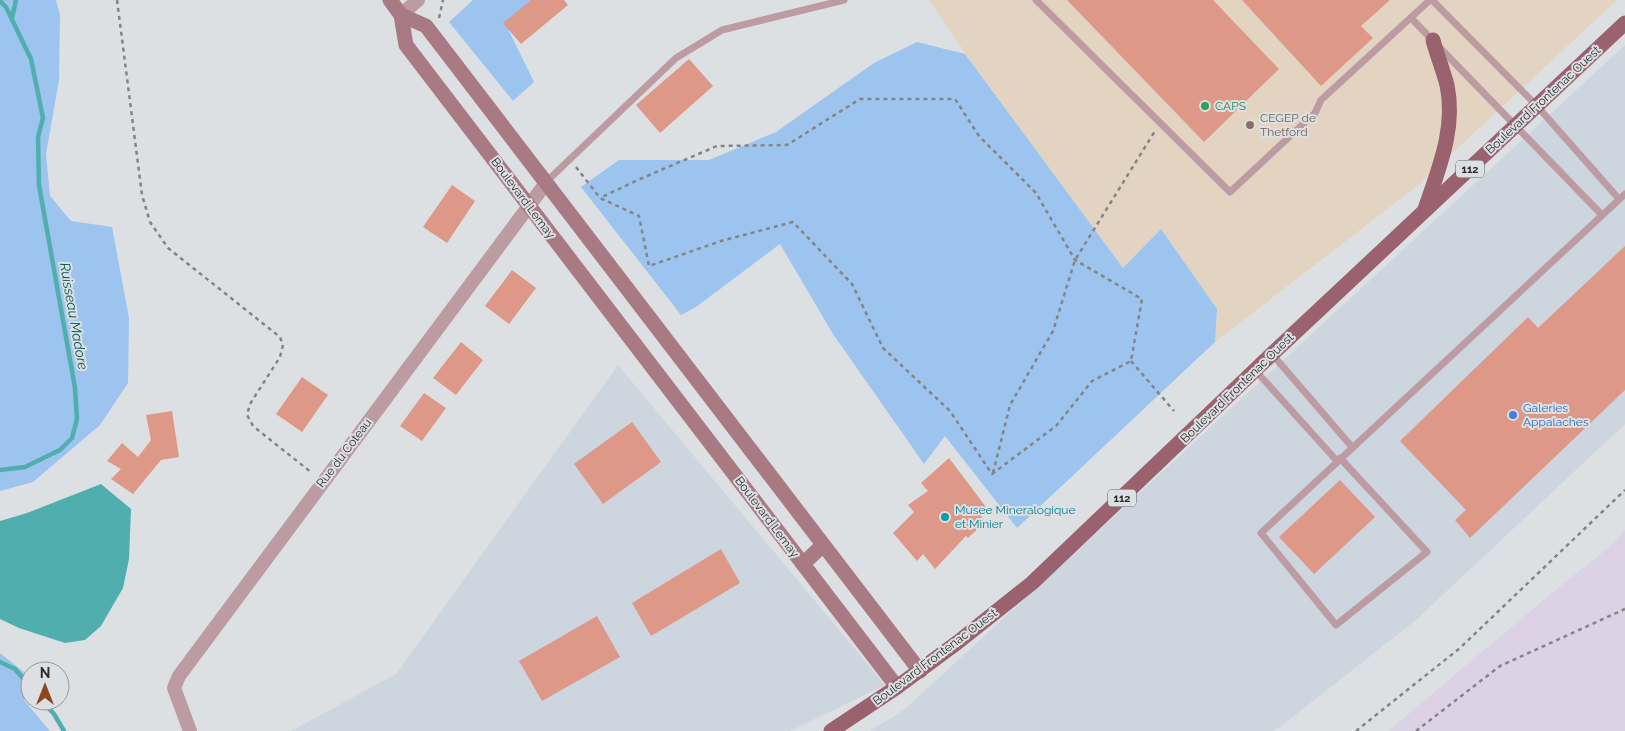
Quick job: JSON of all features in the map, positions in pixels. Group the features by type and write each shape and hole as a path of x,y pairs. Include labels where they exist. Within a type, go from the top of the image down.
{"main road":[{"name":"Boulevard Frontenac Ouest","path":"831,731 920,671 1032,583 1272,354 1625,23"},
{"path":"1424,213 1447,142 1450,114 1447,84 1433,40"}],"street":[{"name":"Boulevard Lemay","path":"390,0 401,15 406,45 896,688"},
{"path":"401,15 418,0"},
{"name":"Boulevard Lemay","path":"401,15 426,26 920,671"},
{"name":"Rue du Coteau","path":"190,731 174,688 179,676 546,183"},
{"path":"658,375 678,356"},
{"name":"Boulevard Lemay","path":"803,564 823,545"}],"lane":[{"path":"546,183 676,58 722,30 844,0"},
{"path":"1036,0 1230,192 1315,113 1321,100 1431,0 1537,106 1622,197 1352,447 1339,460 1261,533 1336,625 1427,552 1339,460 1256,370"},
{"path":"1411,18 1602,215"},
{"path":"1272,354 1352,447"}],"path":[{"path":"117,0 142,194 150,222 168,248 280,336 283,345 280,357 250,404 247,415 253,426 322,482"},
{"path":"600,198 717,146 787,145 860,99 954,99 979,136 1036,193 1075,260 1142,299 1131,361"},
{"path":"992,474 1010,405 1054,331 1075,260 1160,123"},
{"path":"570,159 600,198 639,216 649,266 721,241 793,222 852,284 883,348 950,411 992,474"},
{"path":"992,474 1056,426 1092,381 1131,361"},
{"path":"1131,361 1174,411"},
{"path":"1356,731 1460,648 1625,490"},
{"path":"1416,731 1500,666 1625,609"}],"shaded area":[{"path":"0,0 56,0 60,15 59,80 46,154 50,196 71,221 112,227 129,318 128,383 100,425 33,482 0,491"},
{"path":"473,0 545,0 509,31 534,82 513,101 449,22"},
{"name":"CEGEP de Thetford","path":"929,0 1617,0 1417,186 1215,342 1217,309 1161,229 1123,268 972,63"},
{"path":"917,42 965,54 1123,268 1161,229 1217,309 1215,342 1017,528 945,436 924,464 833,334 780,244 696,307 681,315 581,187 619,160 709,160 776,132 874,63"},
{"path":"1625,45 1625,424 1416,620 1281,726 1272,731 870,731 905,709"},
{"path":"618,365 885,685 790,731 291,731 396,674"},
{"path":"101,484 131,509 129,559 123,588 101,626 85,640 65,643 19,628 0,619 0,521 27,513"},
{"path":"1625,530 1625,731 1388,731 1609,547"},
{"path":"0,653 20,669 20,711 33,711 50,731 0,731"}],"building":[{"path":"531,0 564,0 568,5 521,44 503,23"},
{"name":"CAPS","path":"1067,0 1213,0 1279,69 1204,142"},
{"name":"CEGEP de Thetford","path":"1242,0 1390,0 1361,26 1373,38 1321,86"},
{"path":"689,59 713,86 660,133 636,105"},
{"path":"452,185 475,201 447,243 423,227"},
{"name":"Galeries Appalaches","path":"1625,246 1625,390 1470,538 1455,520 1466,510 1400,441 1528,317 1538,328"},
{"path":"512,270 536,288 509,324 485,306"},
{"path":"461,342 483,360 456,395 433,378"},
{"path":"302,377 328,395 302,432 276,414"},
{"path":"424,393 446,408 422,441 400,426"},
{"path":"172,411 179,457 161,460 133,494 111,479 121,469 107,461 122,443 138,457 151,440 146,415"},
{"path":"632,422 661,462 603,504 574,464"},
{"name":"Musee Mineralogique et Minier","path":"949,458 986,507 979,513 985,522 968,538 966,536 935,569 923,554 917,561 893,533 914,512 908,505 928,491 921,483"},
{"path":"1340,480 1375,517 1314,574 1279,537"},
{"path":"721,549 740,583 651,636 632,603"},
{"path":"597,616 620,657 542,701 519,661"}],"waterway":[{"path":"12,18 16,0"},
{"name":"Ruisseau Madore","path":"0,1 6,7 31,59 43,118 38,137 39,185 75,388 77,419 72,438 60,450 25,467 0,470"},
{"name":"Ruisseau Madore","path":"0,662 15,669 20,675"},
{"name":"Ruisseau Madore","path":"51,711 64,731"}],"place":[{"name":"CAPS","path":"1205,106"},
{"name":"CEGEP de Thetford","path":"1250,125"},
{"name":"Galeries Appalaches","path":"1513,415"},
{"name":"Musee Mineralogique et Minier","path":"945,517"}]}
